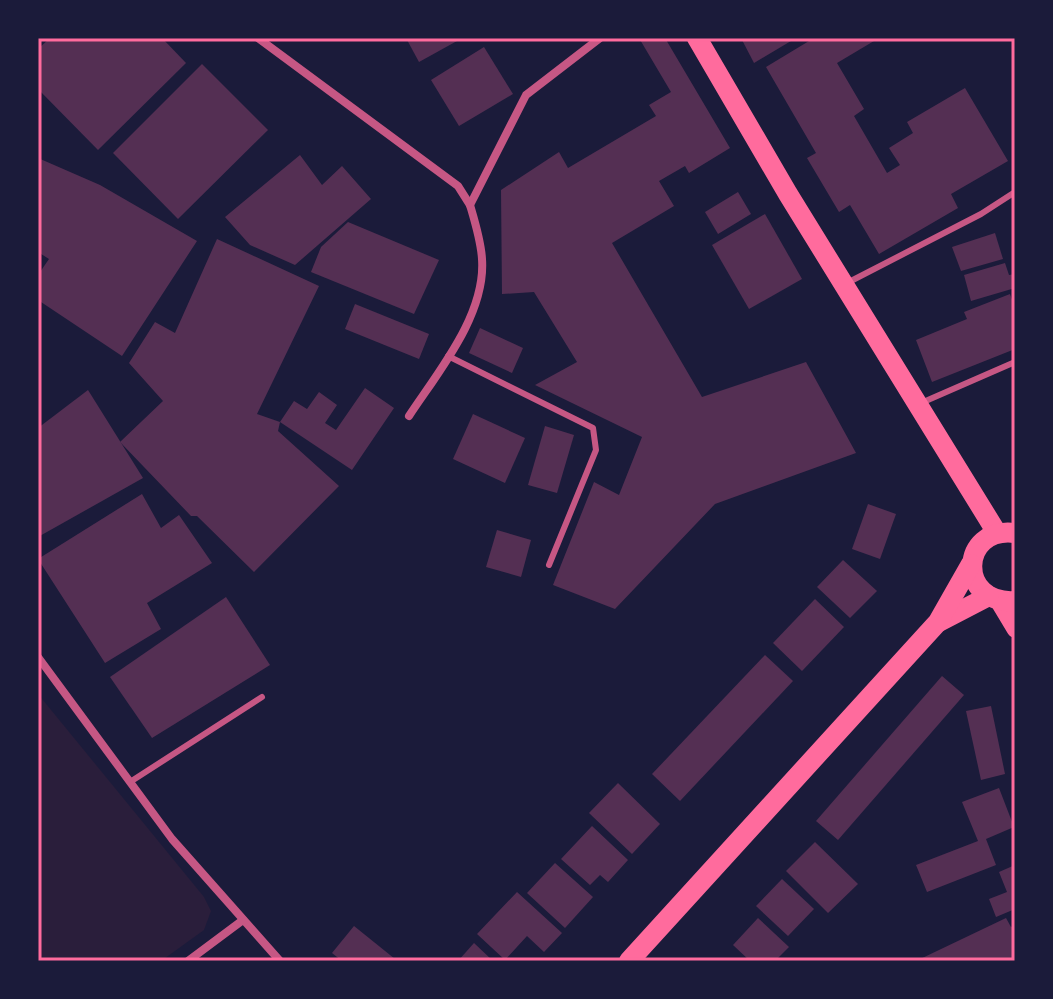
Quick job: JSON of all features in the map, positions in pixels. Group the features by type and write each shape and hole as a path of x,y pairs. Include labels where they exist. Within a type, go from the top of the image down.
{"main road":[{"path":"629,961 938,622 971,564 975,550 986,538 1006,533 918,405 697,38"},
{"path":"971,564 973,578 1000,599 1015,630"},
{"path":"938,622 1000,599"}],"street":[{"path":"260,38 458,186 470,205 483,262 476,303 448,356 409,416"},
{"path":"470,205 526,95 600,38"},
{"path":"38,657 172,839 280,961"},
{"path":"188,961 243,920"}],"lane":[{"path":"844,284 981,214 1015,192"},
{"path":"448,356 593,428 596,450 549,565"},
{"path":"918,405 1015,362"},
{"path":"130,782 262,697"}],"shaded area":[{"path":"38,694 204,897 211,911 204,930 161,961 38,961"}],"building":[{"path":"50,38 162,38 186,63 98,150 38,89 38,49"},
{"path":"406,38 455,38 457,41 419,62"},
{"path":"639,38 665,38 730,148 689,173 685,166 659,181 674,206 612,243 702,397 806,362 856,453 715,504 615,609 553,585 594,482 619,495 642,437 535,385 577,362 534,292 502,294 501,190 559,152 568,168 656,116 649,105 671,92"},
{"path":"741,38 796,38 754,63"},
{"path":"814,38 879,38 837,63 864,109 854,116 887,173 900,165 889,148 913,133 907,122 965,88 1008,161 951,194 958,208 879,254 850,205 839,212 807,158 816,153 766,67"},
{"path":"484,47 513,94 459,126 431,80"},
{"path":"202,64 268,130 178,219 113,153"},
{"path":"300,155 322,185 342,166 371,199 295,265 250,245 225,217"},
{"path":"38,158 100,185 197,241 122,356 38,300 38,275 49,259 38,252"},
{"path":"738,192 751,214 718,234 705,212"},
{"path":"765,214 802,279 749,309 712,245"},
{"path":"348,222 439,260 414,314 311,272 321,247"},
{"path":"995,233 1003,259 961,271 952,247"},
{"path":"217,239 319,286 257,414 280,422 278,431 339,486 254,572 197,516 191,516 120,442 163,401 129,363 155,322 175,333"},
{"path":"1005,263 1009,275 1015,274 1015,288 971,301 964,275"},
{"path":"1010,294 1015,308 1015,349 932,382 916,340 967,319 964,312"},
{"path":"355,304 429,334 419,359 345,329"},
{"path":"480,328 523,348 512,373 469,353"},
{"path":"365,388 394,408 352,470 280,422 294,401 307,409 319,392 337,405 325,423 336,430"},
{"path":"88,390 143,478 38,537 38,428"},
{"path":"473,414 525,438 505,483 453,459"},
{"path":"545,426 574,435 557,493 528,485"},
{"path":"142,494 161,528 179,515 212,563 147,603 161,629 105,663 38,559"},
{"path":"868,504 896,514 880,559 852,549"},
{"path":"497,530 531,540 521,577 486,567"},
{"path":"843,560 877,591 850,618 817,587"},
{"path":"226,597 270,665 152,738 110,677"},
{"path":"815,599 844,627 802,671 773,643"},
{"path":"765,655 793,681 680,801 652,774"},
{"path":"942,676 964,695 838,840 816,821"},
{"path":"991,706 1005,774 981,780 966,711"},
{"path":"618,783 660,824 632,854 589,813"},
{"path":"999,788 1014,827 986,839 996,865 927,892 916,865 978,841 962,802"},
{"path":"592,826 628,860 608,882 600,875 590,885 561,859"},
{"path":"815,842 858,884 828,913 786,871"},
{"path":"555,863 593,897 565,928 527,893"},
{"path":"1015,865 1015,909 996,917 989,899 1007,892 999,872"},
{"path":"782,879 814,909 788,936 756,906"},
{"path":"517,892 562,933 544,952 527,936 505,960 477,934"},
{"path":"758,918 789,947 775,961 750,961 733,945"},
{"path":"1006,918 1011,927 1015,925 1015,957 1004,961 916,961"},
{"path":"354,926 394,961 342,961 332,953"},
{"path":"474,943 493,961 458,961"}]}
